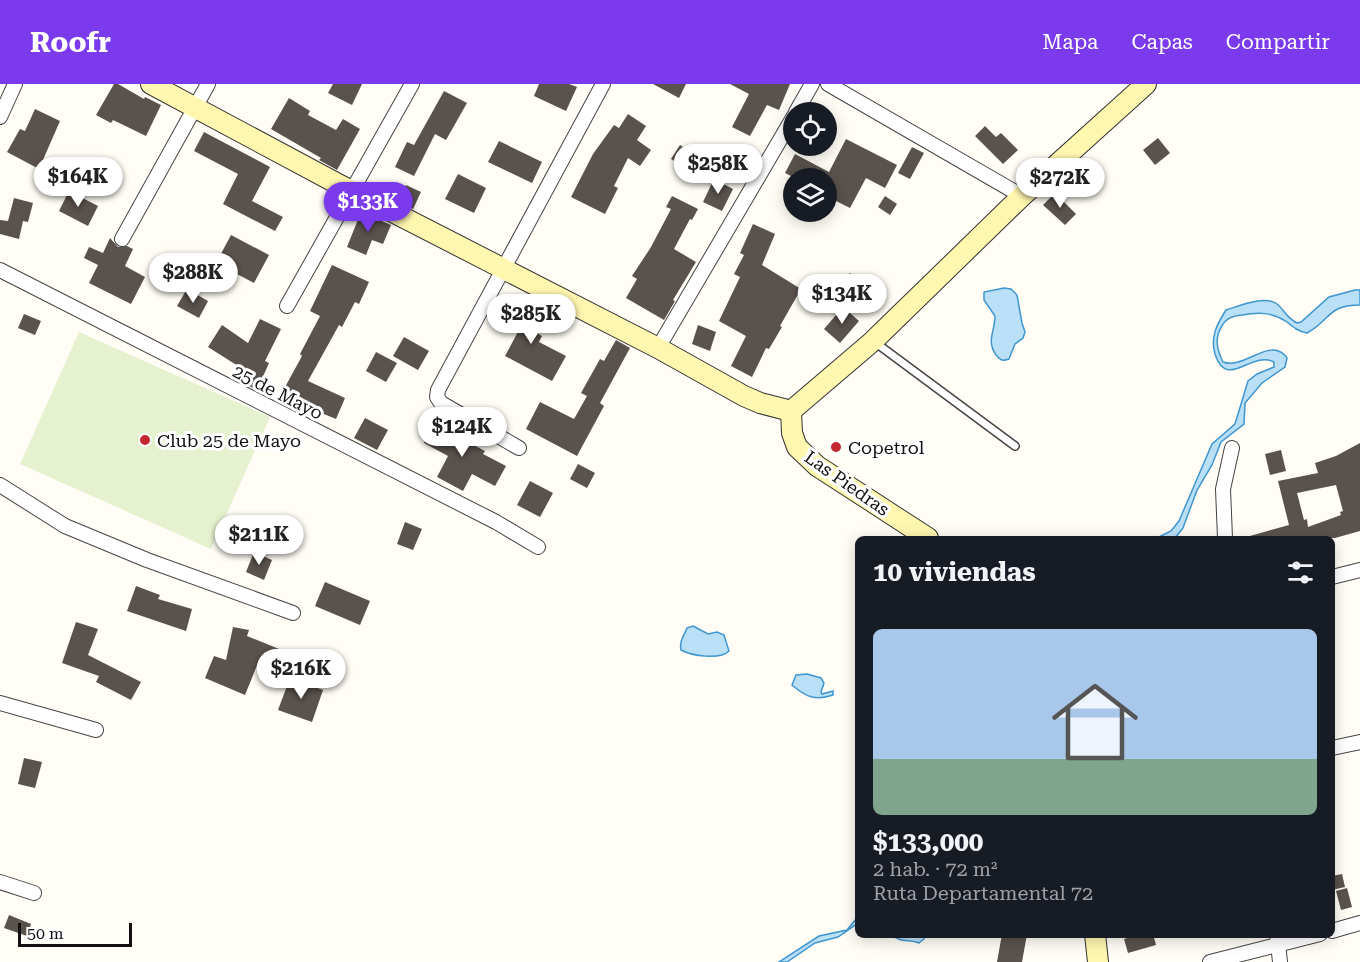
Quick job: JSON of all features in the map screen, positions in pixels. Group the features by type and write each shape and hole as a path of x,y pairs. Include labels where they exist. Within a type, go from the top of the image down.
{"main road":[{"path":"151,84 658,348 744,396 760,403 791,411 873,341 1022,196 1146,84"},
{"name":"Las Piedras","path":"791,411 790,423 797,447 817,466 925,536"},
{"path":"1095,938 1098,962"}],"street":[{"path":"0,117 15,84"},
{"path":"122,238 208,84"},
{"path":"286,306 412,84"},
{"path":"519,448 441,403 437,397 438,390 603,84"},
{"path":"802,102 812,84"},
{"path":"828,84 1022,196"},
{"path":"658,348 783,135"},
{"name":"25 de Mayo","path":"0,270 496,522 538,547"},
{"path":"1225,536 1223,489 1233,448"},
{"path":"0,485 65,526 158,564 293,613"},
{"path":"1335,576 1360,570"},
{"path":"0,703 96,730"},
{"path":"1335,747 1360,742"},
{"path":"0,882 34,893"},
{"path":"1335,930 1360,923"},
{"path":"1210,962 1278,940 1280,962"}],"lane":[{"path":"873,341 1015,446"}],"green space":[{"name":"Club 25 de Mayo","path":"79,332 270,417 211,549 20,464"}],"water":[{"path":"1011,289 1017,295 1025,332 1023,338 1015,344 1009,359 1004,360 993,350 992,336 995,316 984,300 984,292"},
{"path":"1360,290 1360,305 1335,310 1307,333 1276,316 1254,313 1228,319 1219,330 1218,348 1223,362 1240,362 1273,350 1281,352 1287,358 1285,367 1262,383 1245,403 1244,424 1221,442 1212,465 1197,490 1183,528 1177,536 1161,536 1171,531 1179,521 1212,444 1235,424 1248,381 1257,374 1274,367 1274,362 1265,360 1233,370 1226,369 1220,364 1215,354 1214,336 1226,310 1252,302 1272,302 1297,323 1329,297"},
{"path":"693,626 708,634 717,632 724,635 729,651 725,654 706,656 681,650 681,641 687,628"},
{"path":"807,674 821,678 824,683 822,694 833,691 833,695 821,698 811,697 792,685 796,675"},
{"path":"855,920 855,925 838,937 815,943 787,962 779,962 819,936 847,930"},
{"path":"896,938 924,938 919,943"}],"building":[{"path":"114,84 161,105 146,136 113,120 111,123 96,115"},
{"path":"333,84 362,84 352,105 328,93"},
{"path":"539,84 569,84 577,87 566,111 534,96"},
{"path":"653,84 686,84 679,98"},
{"path":"730,84 790,84 779,110 767,105 750,136 732,127 749,94"},
{"path":"444,91 467,103 446,140 435,134 414,176 395,167 407,142 414,145"},
{"path":"289,98 310,111 308,115 336,130 343,119 360,129 337,170 271,129"},
{"path":"35,109 60,121 39,169 7,152 20,129 25,131"},
{"path":"628,114 646,126 637,140 651,150 640,166 628,158 614,186 618,188 605,214 571,197 593,154 614,125 619,128"},
{"path":"985,126 996,137 1001,133 1018,150 1003,164 975,136"},
{"path":"204,132 270,167 252,201 283,217 275,231 223,204 238,174 194,151"},
{"path":"1158,138 1170,153 1155,165 1143,150"},
{"path":"846,139 897,165 885,188 866,178 850,208 837,202 837,168 831,168"},
{"path":"499,141 542,162 532,183 488,162"},
{"path":"680,145 707,162 698,176 671,159"},
{"path":"912,147 924,153 910,179 898,173"},
{"path":"794,156 799,156 821,168 788,168"},
{"path":"458,174 486,188 474,213 445,199"},
{"path":"714,179 733,189 722,211 703,202"},
{"path":"406,185 421,192 413,209 398,201"},
{"path":"69,191 98,206 88,226 59,211"},
{"path":"1055,193 1076,214 1065,225 1043,205"},
{"path":"672,196 698,209 674,249 696,262 664,320 626,298 637,279 632,276 651,247 671,209 666,207"},
{"path":"885,196 897,204 890,215 878,207"},
{"path":"14,198 33,203 28,222 23,221 19,239 0,234 0,220 8,221"},
{"path":"361,212 391,225 383,244 372,240 366,255 347,247"},
{"path":"753,224 775,234 762,265 801,289 780,326 782,327 769,349 766,348 752,377 731,366 746,336 719,321 740,277 734,274 744,255 740,253"},
{"path":"231,235 269,255 254,283 216,263"},
{"path":"110,238 118,247 127,246 133,249 125,266 145,277 131,304 89,283 98,265 84,258 89,247 103,253"},
{"path":"332,265 369,282 359,304 355,302 342,327 339,325 308,381 345,398 336,419 307,407 309,402 284,389 320,316 310,311"},
{"path":"850,273 861,286 849,296 838,283"},
{"path":"187,289 208,301 199,318 177,306"},
{"path":"514,297 532,307 522,325 542,336 539,342 566,356 552,381 505,356 521,326 503,317"},
{"path":"843,307 859,321 840,343 824,329"},
{"path":"24,314 41,321 35,335 18,328"},
{"path":"260,319 281,329 265,361 269,363 257,390 233,378 238,366 208,347 222,325 248,343"},
{"path":"698,325 716,332 710,351 692,344"},
{"path":"404,337 429,351 418,370 393,356"},
{"path":"616,340 630,348 600,403 604,406 577,456 526,429 540,402 574,419 587,396 581,393 600,359 604,361"},
{"path":"376,352 397,363 386,382 366,371"},
{"path":"365,418 388,430 377,450 354,438"},
{"path":"437,419 458,430 455,435 485,451 483,454 506,466 495,486 472,474 463,491 437,477 448,456 424,443"},
{"path":"1360,443 1360,531 1335,538 1335,536 1250,536 1289,525 1278,481 1318,473 1315,463 1336,456","holes":["1336,485 1343,511 1340,512 1341,515 1308,527 1297,493"]},
{"path":"1281,450 1286,471 1270,475 1265,454"},
{"path":"578,464 595,473 587,488 570,479"},
{"path":"530,481 553,493 540,517 517,505"},
{"path":"405,522 422,529 413,550 397,544"},
{"path":"254,552 272,560 264,580 246,572"},
{"path":"325,582 370,601 360,625 315,606"},
{"path":"136,586 160,595 158,599 192,609 186,631 127,611"},
{"path":"76,622 98,629 88,655 141,682 131,700 96,682 99,676 62,663"},
{"path":"233,627 249,630 247,636 284,651 277,670 258,663 245,695 205,678 214,656 226,660"},
{"path":"290,678 323,690 312,722 278,710"},
{"path":"24,758 42,762 35,788 18,784"},
{"path":"1342,874 1345,887 1335,889 1335,875"},
{"path":"1347,888 1352,907 1341,910 1336,891"},
{"path":"9,915 31,924 27,936 4,928"},
{"path":"1001,938 1026,938 1022,962 997,962"},
{"path":"1154,938 1156,945 1128,953 1124,939"}],"place":[{"name":"Club 25 de Mayo","path":"145,440"},
{"name":"Copetrol","path":"836,447"}]}
